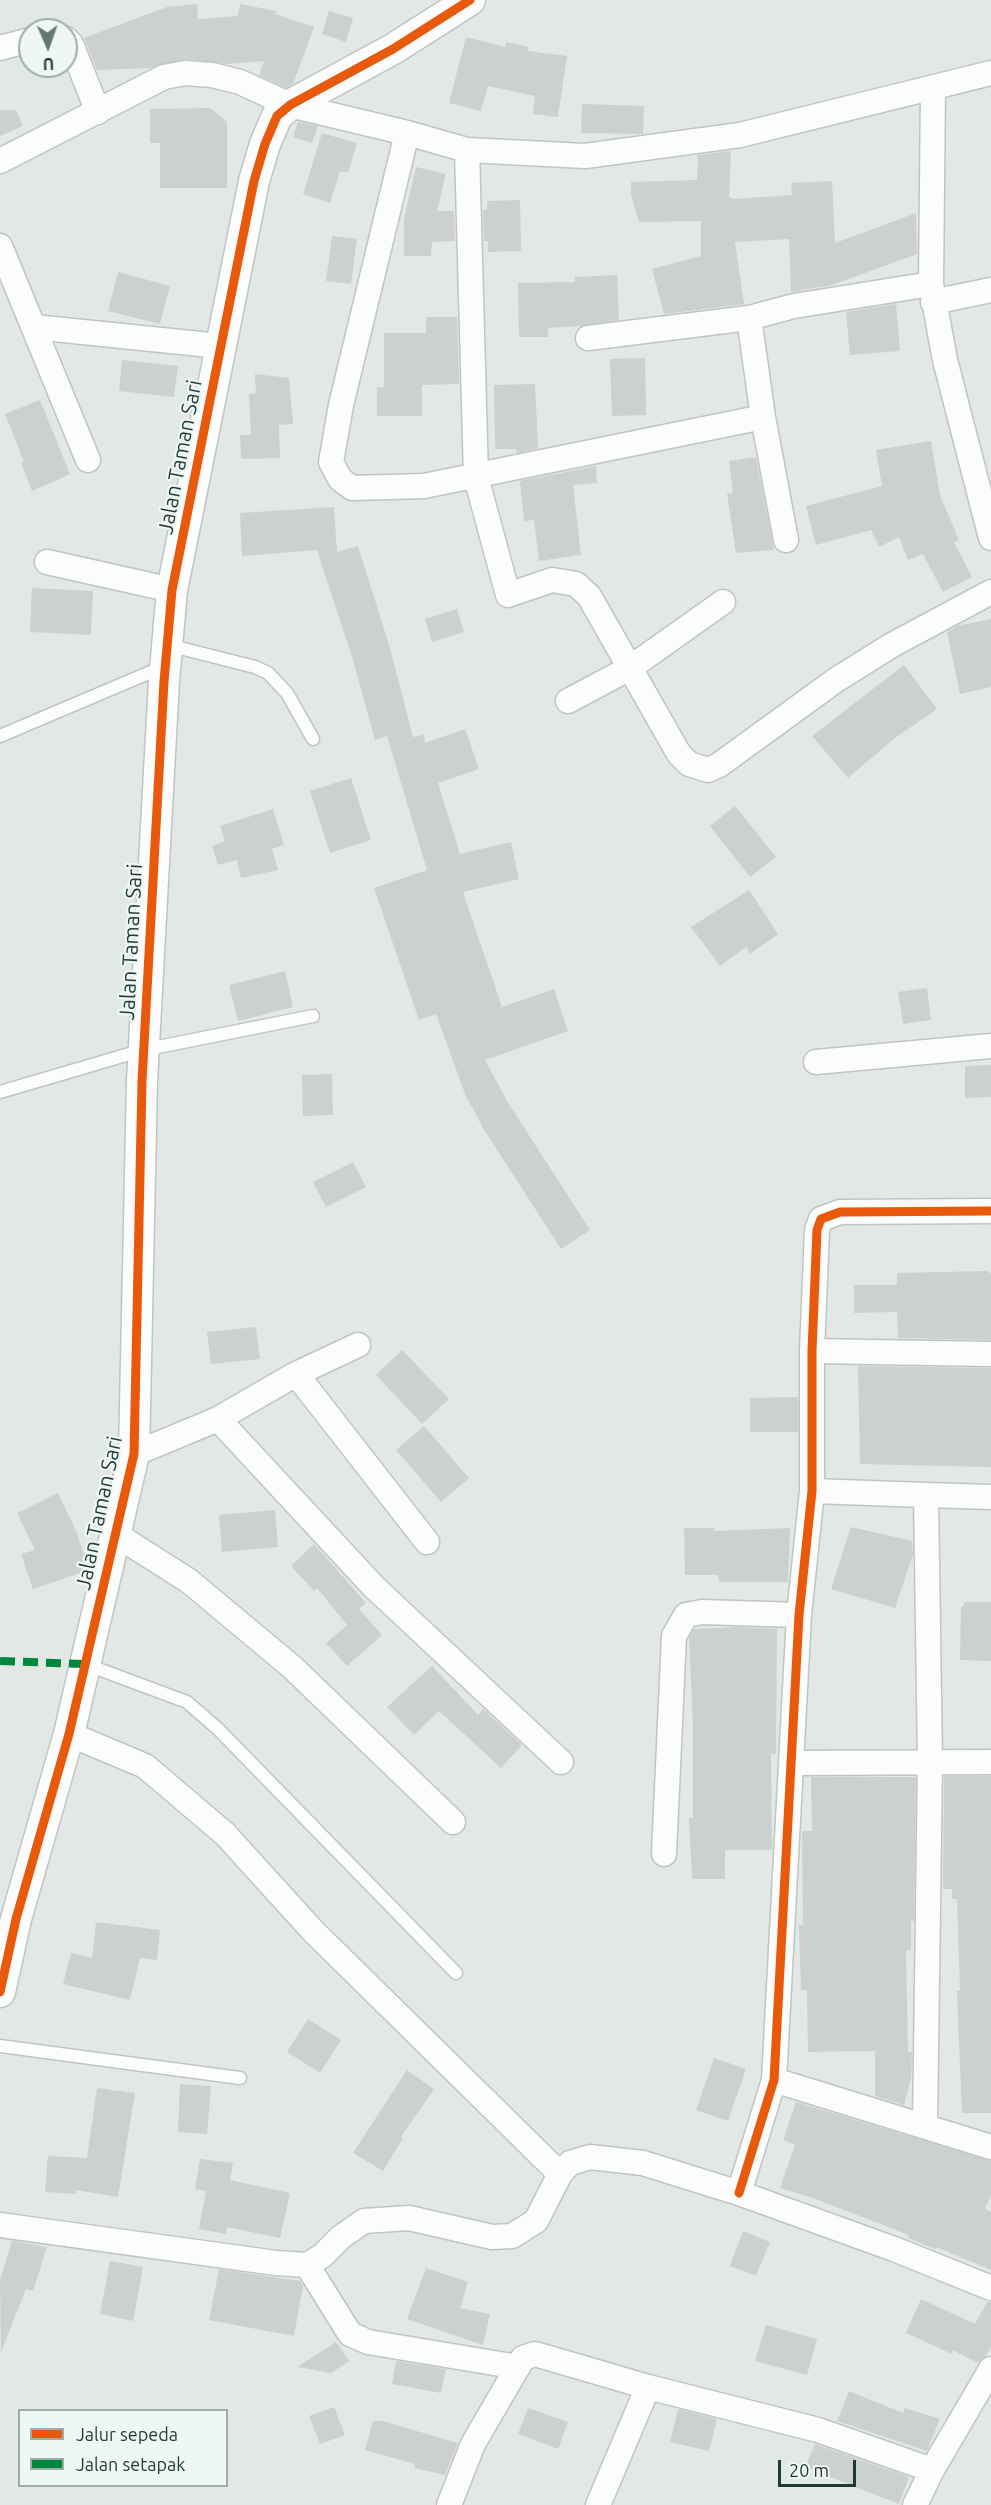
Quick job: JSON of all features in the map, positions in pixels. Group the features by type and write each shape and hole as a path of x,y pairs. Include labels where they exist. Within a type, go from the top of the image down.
{"street":[{"name":"Jalan Taman Sari","path":"0,1992 8,1917 69,1734 134,1454 143,1050 166,656 172,590 254,181 265,144 278,116 290,105 393,49 470,0"},
{"path":"0,48 18,43"},
{"path":"78,62 98,112"},
{"path":"0,161 164,77 185,73 212,75 240,82 290,105 467,150 585,156 741,135 991,73"},
{"path":"933,87 932,293 945,360 981,461 991,538"},
{"path":"407,133 340,405 331,462 340,479 352,488 424,486 763,417"},
{"path":"467,150 476,477 508,595 552,580 576,584 589,596 679,754 689,764 708,770 719,765 836,680 892,645 991,592"},
{"path":"0,246 88,459"},
{"path":"588,338 749,318 794,306 991,290"},
{"path":"749,318 763,417 786,540"},
{"path":"34,327 220,346"},
{"path":"46,562 172,590"},
{"path":"568,701 630,668 723,602"},
{"path":"816,1062 991,1046"},
{"path":"739,2193 774,2080 793,1763 799,1615 812,1491 812,1351 817,1230 821,1219 840,1212 991,1211"},
{"path":"134,1454 218,1419 296,1374 358,1345"},
{"path":"812,1351 991,1354"},
{"path":"296,1374 427,1542"},
{"path":"218,1419 374,1587 561,1762"},
{"path":"812,1491 991,1497"},
{"path":"925,2126 930,1762 926,1495"},
{"path":"115,1534 189,1581 292,1666 453,1822"},
{"path":"664,1854 674,1636 686,1615 702,1612 799,1615"},
{"path":"69,1734 145,1766 225,1834 313,1931 560,2174"},
{"path":"793,1763 991,1762"},
{"path":"774,2080 991,2146"},
{"path":"0,2225 276,2264 307,2265 322,2256 341,2237 364,2221 409,2218 492,2237 512,2236 536,2221 560,2174 570,2163 590,2157 643,2163 739,2193 894,2249 991,2288"},
{"path":"307,2265 350,2334 368,2342 518,2367"},
{"path":"449,2505 472,2444 523,2358 535,2354 648,2387 819,2430 932,2470"},
{"path":"915,2505 932,2470 991,2369"},
{"path":"598,2505 648,2387"}],"lane":[{"path":"0,736 166,656 255,667 268,673 287,693 313,739"},
{"path":"0,1092 143,1050 313,1016"},
{"path":"84,1664 187,1702 218,1729 456,1973"},
{"path":"0,2046 240,2078"}],"building":[{"path":"197,4 198,19 238,16 240,4 276,11 275,14 314,27 293,84 286,88 259,75 264,61 227,64 186,59 151,68 97,70 84,38 167,7"},
{"path":"329,11 353,18 346,42 322,34"},
{"path":"466,37 505,47 506,42 529,47 528,51 567,56 558,117 533,114 535,96 488,86 481,111 449,103"},
{"path":"582,104 644,106 643,134 581,133"},
{"path":"210,108 227,122 227,188 160,188 160,143 150,143 150,109"},
{"path":"0,110 16,110 23,126 0,136"},
{"path":"298,122 318,126 312,143 293,137"},
{"path":"322,133 357,143 348,173 340,171 330,203 303,194"},
{"path":"731,151 729,197 734,199 792,195 791,183 832,181 835,243 916,213 917,254 832,285 791,292 789,239 735,242 744,304 664,314 652,269 701,256 701,221 639,222 631,195 631,182 697,180 698,155"},
{"path":"416,167 446,174 437,211 454,211 455,241 432,242 431,256 404,256 404,218"},
{"path":"520,200 521,251 488,252 488,241 484,241 483,210 487,210 487,201"},
{"path":"332,236 357,239 351,284 326,281"},
{"path":"118,272 170,286 160,324 108,311"},
{"path":"617,275 619,320 548,328 548,337 519,337 518,283 575,282 575,277"},
{"path":"896,304 900,351 850,355 846,312"},
{"path":"426,317 457,317 459,384 422,385 422,416 377,416 377,387 384,387 384,333 426,333"},
{"path":"645,358 646,415 612,416 610,359"},
{"path":"122,360 178,366 174,397 119,391"},
{"path":"255,374 289,378 293,424 279,425 280,458 241,459 240,435 251,435 249,394 256,393"},
{"path":"535,384 538,448 517,453 516,449 495,449 494,385"},
{"path":"40,400 70,474 32,491 21,463 24,462 5,414"},
{"path":"931,441 940,495 959,540 954,542 972,577 943,592 923,554 908,560 899,537 879,547 871,530 816,545 806,506 882,486 876,450"},
{"path":"756,457 774,550 736,553 727,494 733,493 729,461"},
{"path":"596,466 597,483 573,485 581,555 539,561 534,520 524,521 520,481"},
{"path":"334,507 337,552 358,546 390,648 413,737 424,735 425,743 465,729 479,769 438,783 460,854 511,842 519,879 463,892 502,1007 554,989 568,1031 485,1060 507,1101 590,1230 561,1249 483,1128 465,1094 436,1014 419,1020 374,888 427,870 387,736 375,740 353,660 317,550 242,556 240,513"},
{"path":"32,588 93,591 91,635 30,632"},
{"path":"457,609 464,632 432,642 425,619"},
{"path":"991,619 991,687 960,694 947,632 957,626"},
{"path":"904,665 937,709 895,738 848,778 812,736"},
{"path":"351,778 371,840 330,853 310,791"},
{"path":"735,806 776,857 750,877 710,826"},
{"path":"273,809 284,845 272,849 278,870 241,878 237,860 218,865 212,846 225,841 220,826"},
{"path":"749,890 778,934 750,954 746,947 720,966 691,927"},
{"path":"285,971 293,1007 238,1021 229,985"},
{"path":"927,988 931,1020 903,1024 898,992"},
{"path":"991,1065 991,1097 965,1098 965,1066"},
{"path":"332,1074 333,1115 303,1116 302,1075"},
{"path":"353,1162 366,1187 326,1207 313,1182"},
{"path":"986,1271 991,1273 991,1340 898,1338 897,1312 854,1313 854,1285 897,1285 897,1273"},
{"path":"256,1327 260,1359 211,1364 207,1332"},
{"path":"402,1350 449,1399 422,1424 376,1375"},
{"path":"858,1366 991,1368 991,1467 860,1464"},
{"path":"798,1397 798,1432 750,1432 750,1398"},
{"path":"424,1426 469,1478 441,1502 396,1450"},
{"path":"58,1493 77,1533 89,1570 33,1589 21,1554 35,1550 17,1513"},
{"path":"275,1510 278,1547 222,1552 219,1515"},
{"path":"851,1527 912,1541 913,1554 895,1608 831,1589"},
{"path":"684,1528 714,1528 714,1531 790,1528 788,1582 719,1582 718,1575 685,1575"},
{"path":"314,1544 366,1603 359,1609 382,1635 347,1666 326,1643 347,1625 317,1588 314,1591 291,1566"},
{"path":"964,1602 991,1602 991,1661 960,1660 961,1606 964,1606"},
{"path":"738,1627 777,1629 776,1754 771,1754 772,1850 725,1850 725,1879 692,1879 689,1818 693,1818 693,1725 689,1638 694,1629"},
{"path":"432,1666 478,1715 483,1709 522,1745 501,1768 439,1711 414,1735 387,1707"},
{"path":"944,1776 991,1776 991,2113 962,2113 957,1991 960,1991 957,1899 952,1899 952,1889 943,1889"},
{"path":"811,1777 916,1777 914,1921 911,1921 911,1950 906,1950 908,2052 912,2052 911,2078 904,2105 875,2096 875,2051 808,2052 807,1990 801,1990 799,1925 803,1925 802,1831 812,1831"},
{"path":"96,1922 160,1930 157,1960 140,1958 130,2000 63,1984 71,1953 92,1958"},
{"path":"308,2019 341,2040 320,2073 287,2052"},
{"path":"714,2058 746,2069 728,2121 696,2110"},
{"path":"407,2070 434,2089 401,2137 403,2138 383,2171 353,2153"},
{"path":"180,2084 211,2086 207,2134 178,2132"},
{"path":"97,2088 135,2093 118,2197 76,2190 76,2194 45,2192 48,2156 87,2158"},
{"path":"796,2102 991,2161 991,2195 985,2209 991,2212 991,2270 908,2238 909,2235 813,2198 780,2188 795,2145 783,2140"},
{"path":"200,2159 233,2163 230,2180 290,2193 280,2238 227,2227 226,2234 199,2229 206,2191 195,2189"},
{"path":"743,2231 770,2242 756,2276 730,2266"},
{"path":"12,2241 47,2247 33,2291 26,2289 1,2352 0,2280"},
{"path":"110,2261 143,2267 133,2321 100,2314"},
{"path":"426,2268 468,2282 460,2308 490,2314 483,2345 407,2319"},
{"path":"219,2269 300,2281 303,2286 294,2336 209,2320"},
{"path":"921,2299 975,2324 987,2302 991,2302 991,2347 986,2356 978,2363 953,2350 952,2354 906,2333"},
{"path":"766,2325 817,2339 807,2375 755,2361"},
{"path":"336,2342 349,2361 331,2373 297,2367"},
{"path":"396,2361 446,2369 441,2393 392,2384"},
{"path":"849,2391 903,2413 905,2408 940,2419 927,2451 837,2421"},
{"path":"334,2407 345,2435 320,2444 309,2416"},
{"path":"528,2408 568,2422 558,2449 518,2434"},
{"path":"678,2409 717,2419 709,2451 670,2442"},
{"path":"373,2421 382,2421 458,2443 445,2475 414,2468 415,2464 365,2450"},
{"path":"815,2444 909,2477 899,2504 805,2467"}],"marked path":[{"path":"0,1661 84,1664"}],"cycle path":[{"path":"0,1992 16,1919 69,1734 134,1454 142,1081 164,681 172,590 254,181 265,144 277,116 290,105 393,49 470,0"},
{"path":"739,2193 774,2080 799,1615 812,1491 812,1351 817,1230 821,1219 840,1212 991,1211"}]}
